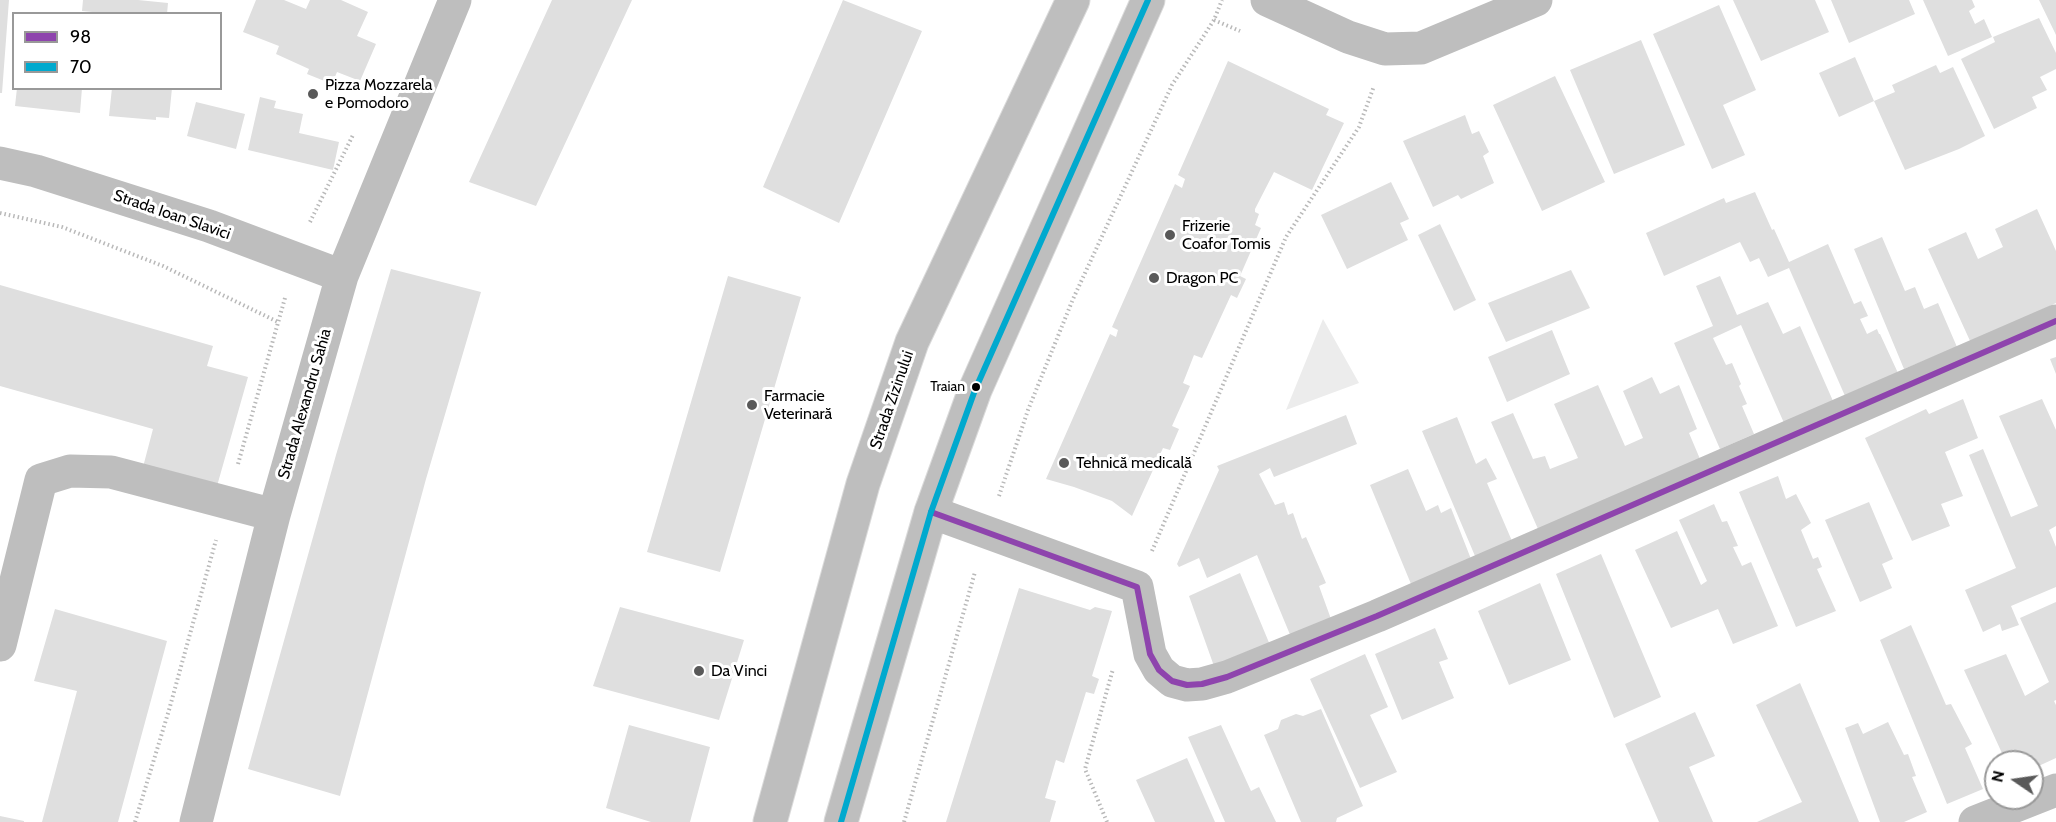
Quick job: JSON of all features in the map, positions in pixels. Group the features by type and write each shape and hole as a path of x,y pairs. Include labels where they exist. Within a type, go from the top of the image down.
{"street":[{"name":"Strada Alexandru Sahia","path":"196,822 274,514 342,276 455,0"},
{"name":"Strada Zizinului","path":"770,822 863,484 912,342 1073,0"},
{"path":"841,822 931,512 975,390 1148,0"},
{"path":"1267,0 1348,37 1385,49 1421,48 1536,0"},
{"name":"Strada Ioan Slavici","path":"0,163 36,171 198,223 342,276"},
{"path":"931,512 1137,587 1150,654 1159,670 1172,681 1186,685 1202,684 1227,677 1377,616 2056,321"},
{"path":"0,645 41,480 70,471 111,472 274,514"},
{"path":"1975,822 2056,790"}],"path":[{"path":"904,822 987,531 1028,410 1074,299 1172,85 1214,20 1222,0"},
{"path":"1214,20 1246,33"},
{"path":"1137,587 1286,237 1359,128 1374,86 1364,81"},
{"path":"0,213 62,227 163,266 278,322"},
{"path":"1107,822 1085,769 1114,667"}],"shaded area":[{"path":"1323,319 1359,383 1286,410"}],"building":[{"path":"0,0 9,0 2,93 0,93"},
{"path":"83,0 138,0 168,3 167,12 82,11"},
{"path":"256,0 284,0 306,9 310,0 341,0 368,12 357,36 376,44 360,81 337,72 332,84 307,74 309,69 276,54 279,46 243,32"},
{"path":"552,0 632,0 536,206 469,182"},
{"path":"843,0 922,31 839,223 763,187"},
{"path":"1733,0 1815,0 1829,32 1761,61"},
{"path":"1831,0 1909,0 1915,14 1849,43"},
{"path":"1923,0 1972,0 1975,7 1969,11 1975,24 1984,19 1992,37 1948,56"},
{"path":"2039,0 2056,0 2056,35"},
{"path":"1719,5 1756,90 1723,105 1745,155 1712,169 1653,34"},
{"path":"2039,18 2056,53 2056,69 2040,77 2047,90 2032,97 2037,108 1994,129 1961,59 1995,42 1993,37"},
{"path":"1641,40 1685,145 1614,174 1570,70"},
{"path":"1855,57 1874,101 1839,117 1819,73"},
{"path":"1228,61 1329,109 1326,115 1344,123 1312,190 1274,172 1255,209 1255,212 1259,214 1255,225 1261,228 1240,276 1246,279 1237,298 1231,295 1202,358 1194,355 1183,383 1190,386 1172,426 1179,429 1170,450 1163,448 1132,516 1112,501 1046,479 1110,334 1116,337 1118,330 1112,327 1175,184 1182,188 1185,179 1178,175"},
{"path":"1936,65 1940,73 1953,67 1985,136 1905,170 1874,101 1895,92 1892,85"},
{"path":"1555,76 1605,182 1542,211 1493,105"},
{"path":"17,90 82,90 80,113 15,106"},
{"path":"112,90 172,90 169,118 156,117 156,120 109,116"},
{"path":"260,97 276,101 274,108 303,114 299,133 339,142 333,170 248,150"},
{"path":"196,102 245,114 236,149 187,136"},
{"path":"1465,115 1472,134 1479,131 1489,152 1483,156 1494,183 1461,199 1458,195 1433,207 1403,141"},
{"path":"1391,182 1409,219 1400,223 1408,240 1347,269 1321,215"},
{"path":"1755,192 1789,262 1828,244 1854,304 1861,301 1868,316 1860,319 1867,334 1877,329 1898,373 1845,396 1789,268 1768,277 1759,258 1750,262 1740,242 1664,276 1646,233 1724,198 1726,203"},
{"path":"2037,209 2056,251 2056,303 1971,343 1928,249 1966,232 1978,259 2003,247 1995,229"},
{"path":"1440,224 1476,300 1454,311 1418,235"},
{"path":"1882,237 1905,291 1915,287 1924,309 1938,303 1957,347 1904,369 1854,249"},
{"path":"391,269 481,292 426,479 340,796 248,769"},
{"path":"1571,270 1590,308 1506,342 1488,303"},
{"path":"728,276 801,297 720,572 647,552"},
{"path":"1720,276 1737,315 1768,302 1783,334 1800,326 1833,401 1784,423 1741,325 1713,338 1726,365 1732,363 1741,384 1739,386 1747,404 1742,406 1754,434 1720,449 1674,343 1713,326 1696,286"},
{"path":"0,285 213,346 207,366 248,377 217,486 143,467 153,429 0,386"},
{"path":"1552,330 1570,374 1507,402 1488,357"},
{"path":"2056,357 2056,374 2050,359"},
{"path":"1652,377 1660,394 1679,385 1697,429 1689,433 1700,459 1538,529 1491,422 1513,413 1533,459 1545,456 1550,469 1578,458 1554,404 1598,385 1625,446 1643,438 1623,391"},
{"path":"1963,399 1978,438 1945,452 1963,496 1941,504 1950,526 1912,541 1865,438 1926,409 1929,414"},
{"path":"2042,399 2056,430 2056,526 2049,530 2056,547 2056,587 2011,606 2019,625 2002,631 2000,624 1983,632 1965,590 2016,568 1969,455 1983,449 2011,517 2038,506 1999,416"},
{"path":"1346,415 1357,444 1274,477 1270,468 1259,474 1275,505 1284,502 1288,515 1293,513 1302,539 1306,537 1326,583 1319,586 1331,619 1291,637 1257,555 1207,578 1199,558 1179,567 1177,564 1219,470 1217,466"},
{"path":"1457,417 1476,464 1486,458 1497,479 1487,483 1512,541 1475,556 1422,431"},
{"path":"1408,469 1426,511 1438,505 1441,513 1451,508 1471,559 1411,584 1370,485"},
{"path":"1778,476 1786,499 1796,494 1811,523 1801,530 1813,559 1818,557 1822,567 1817,569 1836,611 1796,627 1739,492"},
{"path":"1869,502 1893,559 1882,564 1892,588 1860,602 1825,520"},
{"path":"1714,504 1722,522 1727,521 1738,546 1733,547 1742,566 1751,562 1778,626 1733,644 1718,609 1671,628 1635,550 1677,531 1701,585 1707,581 1679,520"},
{"path":"1601,554 1661,697 1614,718 1556,574"},
{"path":"1240,573 1270,645 1215,669 1189,596"},
{"path":"1540,583 1571,660 1509,685 1478,611"},
{"path":"1019,588 1090,610 1095,607 1112,611 1092,676 1099,679 1094,694 1086,692 1064,763 1056,760 1045,798 1056,801 1050,822 946,822"},
{"path":"2056,602 2056,700 2054,701 2056,705 2056,758 2044,764 2044,750 2001,750 1964,670 2006,654 2025,696 2049,682 2020,618"},
{"path":"620,607 744,640 719,720 593,686"},
{"path":"55,609 167,641 118,822 42,822 77,691 34,681"},
{"path":"1911,625 1946,705 1951,704 1972,744 1965,748 1983,789 1947,804 1880,640"},
{"path":"1435,628 1448,659 1439,662 1454,698 1402,720 1375,654"},
{"path":"1365,654 1388,707 1370,715 1397,772 1360,788 1310,679"},
{"path":"1800,683 1859,822 1757,822 1802,802 1756,705"},
{"path":"1321,709 1363,806 1337,818 1336,822 1301,822 1264,735 1278,729 1281,720 1296,714 1303,716"},
{"path":"1695,712 1715,756 1689,767 1713,822 1659,822 1625,744"},
{"path":"1888,722 1904,755 1908,754 1916,776 1912,777 1927,812 1904,822 1880,822 1845,728 1858,723 1863,734"},
{"path":"629,725 710,747 690,822 651,822 606,808"},
{"path":"1221,725 1251,791 1259,787 1276,822 1225,822 1188,737"},
{"path":"1187,758 1215,822 1155,822 1136,780"},
{"path":"0,816 24,821 24,822 0,822"}],"transit line":[{"name":"70","path":"841,822 931,512 975,390 1148,0"},
{"name":"98","path":"931,512 1137,587 1150,654 1159,670 1172,681 1187,685 1202,684 1227,677 1377,616 2056,321"}],"place":[{"name":"Pizza Mozzarela e Pomodoro","path":"313,94"},
{"name":"Frizerie Coafor Tomis","path":"1170,235"},
{"name":"Dragon PC","path":"1154,278"},
{"name":"Traian","path":"976,387"},
{"name":"Farmacie Veterinară","path":"752,405"},
{"name":"Tehnică medicală","path":"1064,463"},
{"name":"Da Vinci","path":"699,671"}]}
